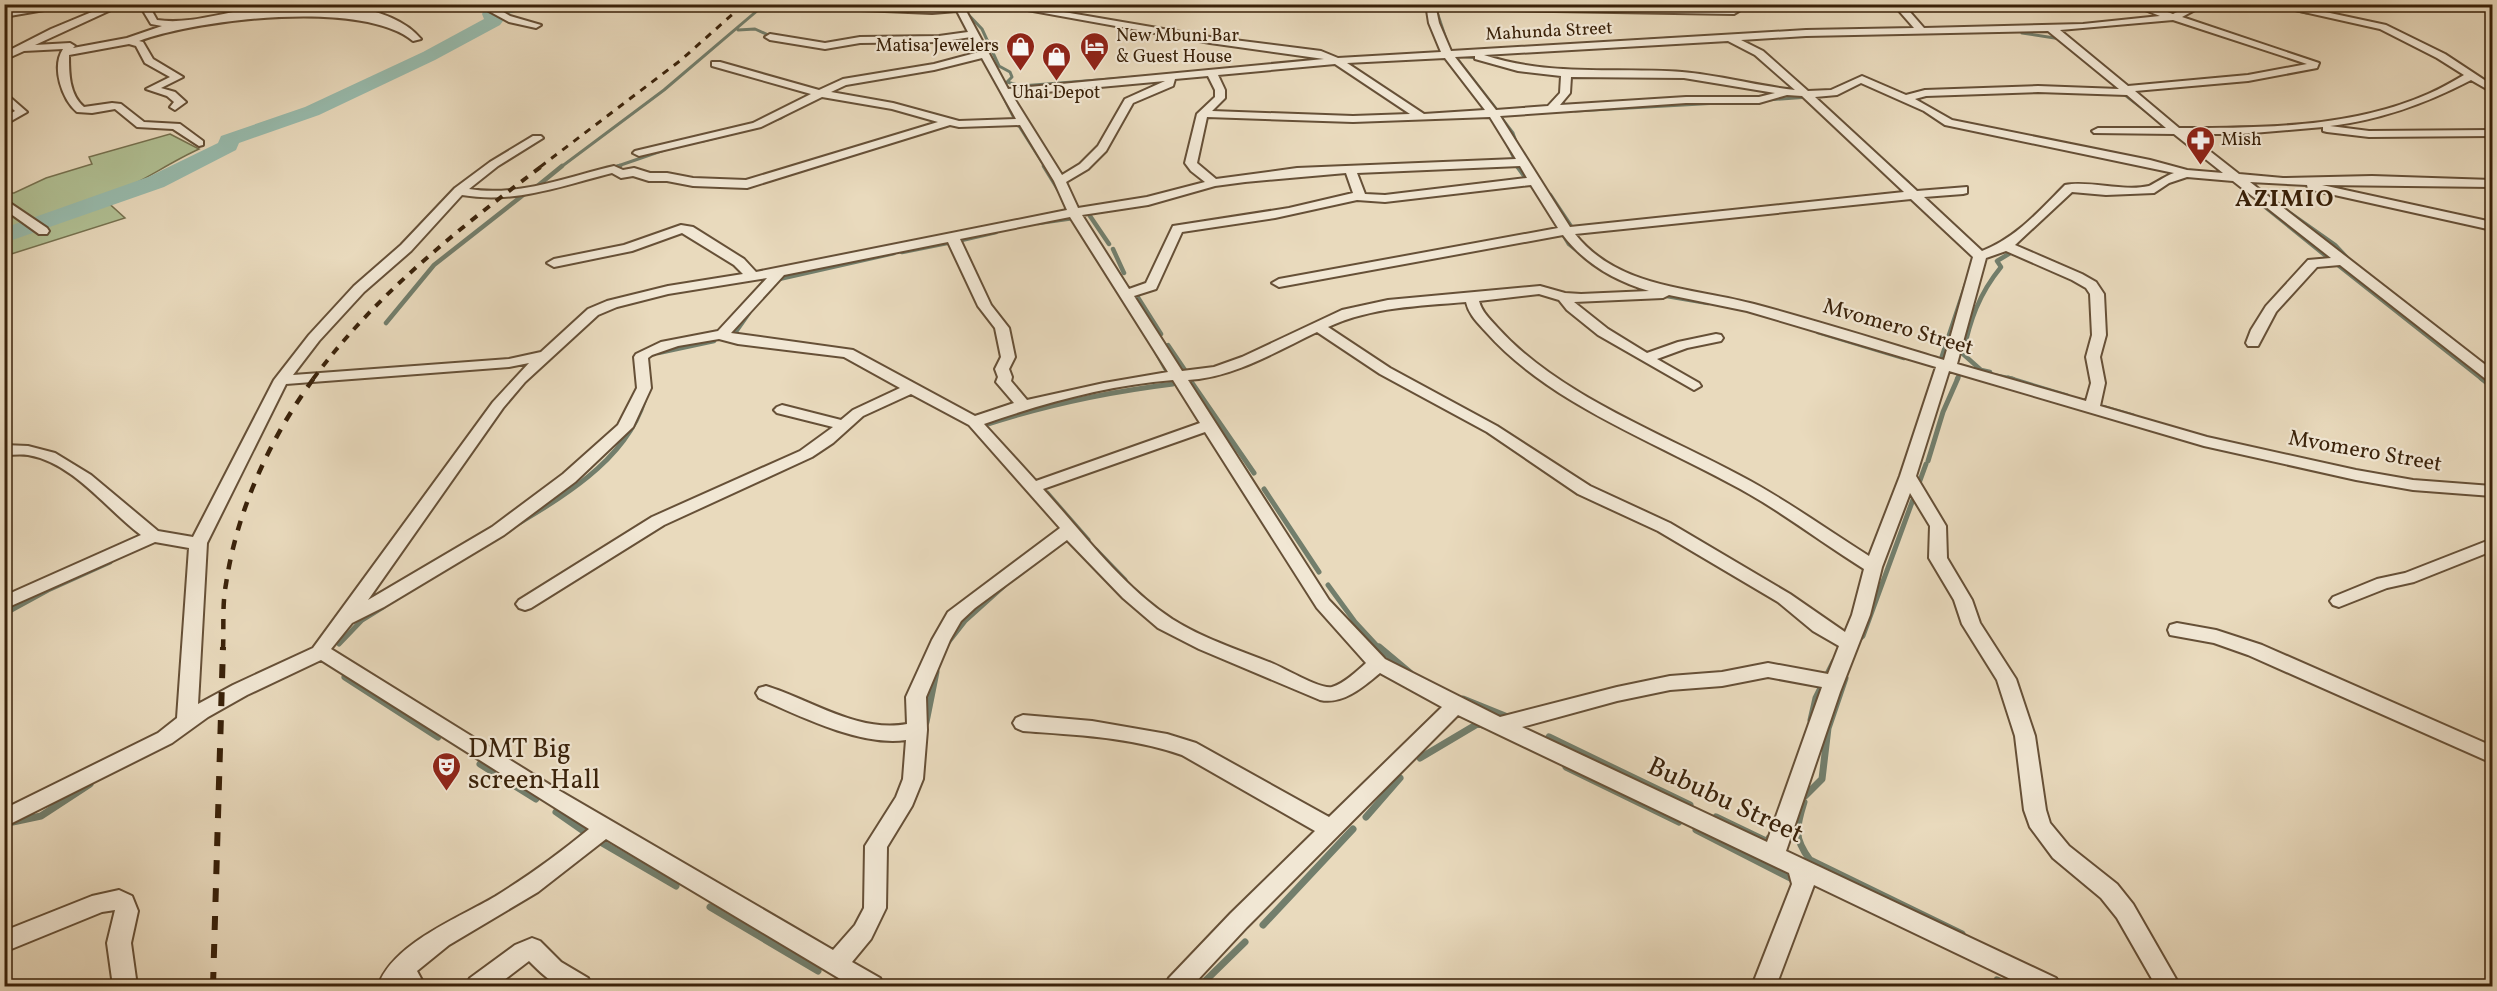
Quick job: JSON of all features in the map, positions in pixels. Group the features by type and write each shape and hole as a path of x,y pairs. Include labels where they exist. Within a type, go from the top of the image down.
{"street":[{"path":"4,57 54,31 120,4"},
{"path":"143,4 154,22 174,25"},
{"path":"490,4 490,8 496,13 514,22 536,25"},
{"path":"861,7 932,10 984,4"},
{"path":"998,4 1210,40 1321,54 1337,60 1422,117"},
{"path":"1897,4 1921,30"},
{"path":"1905,99 1925,93 2038,89 2127,91 2248,78 2314,64 2309,60 2271,51 2134,4"},
{"name":"Mahunda Street","path":"1005,92 1337,60 1806,33 2052,29 2174,16 2202,4"},
{"path":"2272,4 2383,27 2441,56 2493,89"},
{"path":"2487,4 2493,7"},
{"path":"4,14 73,5"},
{"path":"65,53 129,41 174,25 259,10 334,5 385,15 411,31 416,39"},
{"path":"1431,5 1734,11"},
{"name":"Mvomero Street","path":"1431,5 1434,23 1448,54 1493,113 1566,231 1592,259 1630,280 1672,293 1749,306 2204,441 2322,468 2413,485 2493,491"},
{"path":"345,619 378,603 498,531 569,478 625,427 644,388 641,357 644,354 662,346 722,335 738,340 848,353 974,422 1070,529 1075,539 1123,587 1165,622 1226,654 1279,673 1325,694 1334,694 1360,679 1377,664 1323,604 1125,295 1074,213 1060,181 1005,92 958,6"},
{"path":"2052,29 2175,130 2493,377"},
{"path":"770,37 825,46 860,40 939,39 975,34"},
{"path":"1731,38 1759,53 1892,171 1913,194 1980,255"},
{"path":"129,41 140,44 149,61 178,77 151,89 178,99 181,102 175,107"},
{"path":"25,48 70,46 65,53 64,81 74,104 81,110 114,105 127,110 141,125 176,126 199,143"},
{"path":"639,153 757,125 775,118 819,93 850,80 934,67 984,54"},
{"path":"1470,54 1492,62 1566,72 1680,75 1741,83 1787,94"},
{"path":"716,64 819,93 892,106 948,122 972,125 1023,122"},
{"path":"1210,72 1220,90 1220,98 1202,114 1191,163 1214,183"},
{"path":"1551,110 1565,93 1566,72"},
{"path":"1060,181 1079,172 1089,164 1114,130 1129,101 1169,84 1170,80 1166,76"},
{"path":"2098,131 2312,126 2391,111 2471,76"},
{"path":"1202,114 1353,119 1551,110 1686,100 1759,100 1787,94 1835,93 1855,80 1862,79 1956,125 2186,173 2294,182 2351,179 2493,183"},
{"path":"4,95 22,112 4,122"},
{"path":"459,191 480,195 524,194 614,169 623,174 634,172 649,177 667,177 693,182 747,184 948,122"},
{"path":"2312,126 2369,134 2493,133"},
{"path":"187,719 198,543 281,380 314,338 359,289 406,248 459,191 494,164 537,138"},
{"path":"322,652 322,647 345,619 498,405 544,356 593,312 602,308 668,290 780,272 952,236 986,232 1074,213 1159,199 1214,183 1297,172 1522,162"},
{"path":"1350,169 1360,193 1357,196"},
{"path":"1980,255 2006,246 2039,220 2069,188 2106,191 2154,189 2165,180 2186,173"},
{"path":"1125,295 1151,286 1177,229 1191,225 1248,219 1357,196 1378,199 1463,190 1508,182 1534,181"},
{"path":"2294,182 2493,226"},
{"path":"1279,283 1566,231 1963,190"},
{"path":"4,203 43,231"},
{"path":"554,263 627,248 681,229 689,230 740,262 753,276"},
{"path":"952,236 985,306 1002,328 1008,357 1002,369 1005,377 1003,382 1024,405"},
{"path":"2006,246 2078,277 2091,285 2097,294 2099,335 2093,357 2098,383 2092,407"},
{"path":"1773,856 1834,683 1861,615 1873,567 1908,476 1946,366 1980,255"},
{"path":"2253,343 2257,330 2271,306 2287,293 2313,263 2342,261"},
{"path":"722,335 780,272"},
{"path":"974,422 1024,405 1104,387 1199,375 1232,366 1347,313 1388,304 1540,290 1563,297 1619,298 1672,293"},
{"path":"1563,297 1582,318 1694,386"},
{"path":"1471,298 1475,311 1507,347 1566,390 1646,435 1737,480 1873,567"},
{"path":"1318,327 1384,372 1492,429 1584,490 1664,527 1784,598 1820,626 1850,644"},
{"path":"1648,357 1683,345 1716,338"},
{"path":"281,380 509,363 544,356"},
{"path":"525,604 658,521 707,497 789,463 818,447 858,413 901,395 909,386"},
{"path":"782,410 843,425"},
{"path":"1033,487 1100,466 1209,425"},
{"path":"4,450 42,453 63,462 88,479 154,536 198,543"},
{"path":"1908,476 1938,526 1938,558 1963,600 1971,624 2006,679 2025,736 2035,810 2041,827 2061,852 2109,891 2120,905 2168,987"},
{"path":"835,964 862,932 875,908 876,846 905,800 913,779 917,730 916,697 941,640 954,617 1070,529"},
{"path":"4,603 154,536"},
{"path":"2339,601 2383,583 2408,578 2492,546"},
{"path":"2177,630 2216,637 2255,650 2493,755"},
{"path":"4,819 165,738 187,719 254,683 322,652"},
{"path":"322,652 543,791 872,987"},
{"name":"Bububu Street","path":"1377,664 1456,705 2048,987"},
{"path":"1500,724 1670,683 1722,679 1768,670 1803,675 1834,683"},
{"path":"766,693 820,717 878,733 889,735 917,730"},
{"path":"1177,987 1239,920 1456,705"},
{"path":"1023,723 1092,729 1160,739 1189,749 1331,830"},
{"path":"402,981 443,934 542,878 606,827"},
{"path":"1764,987 1803,884 1798,867"},
{"path":"4,942 100,903 119,900 124,903 127,911 119,943 125,987"},
{"path":"477,987 523,952 532,948 553,969 580,987"}],"green space":[{"path":"170,134 199,149 103,198 125,218 5,256 5,193 14,193 46,178 92,164 89,157"}],"waterway":[{"path":"4,236 156,182 229,146 228,140 312,111 429,56 494,21 490,14 526,4"},
{"path":"561,167 664,90 765,4"},
{"path":"966,4 964,10 982,29 999,66 1010,72 1012,77 1007,82 1021,86 1149,76"},
{"path":"2265,4 2307,13"},
{"path":"1435,6 1450,51"},
{"path":"2141,19 2182,11"},
{"path":"738,30 755,29 775,38"},
{"path":"2022,33 2061,39"},
{"path":"1546,46 1671,38"},
{"path":"1480,58 1455,56 1497,110"},
{"path":"994,78 1014,118 1045,167"},
{"path":"2125,95 2152,116"},
{"path":"1767,100 1809,97"},
{"path":"1575,111 1719,103"},
{"path":"766,123 781,118 795,109"},
{"path":"1509,115 1500,116 1513,133 1518,147"},
{"path":"703,141 746,130"},
{"path":"1860,139 1891,167"},
{"path":"1505,140 1518,167"},
{"path":"615,167 673,147"},
{"path":"535,188 562,166"},
{"path":"611,169 620,166"},
{"path":"1044,166 1060,192"},
{"path":"1517,166 1530,184"},
{"path":"1889,166 1908,183"},
{"path":"386,323 434,265 527,192"},
{"path":"1550,195 1572,228"},
{"path":"2263,205 2331,260"},
{"path":"2284,209 2335,245 2350,261"},
{"path":"1090,216 1109,244"},
{"path":"1038,223 1073,218"},
{"path":"957,241 996,232"},
{"path":"1563,234 1569,244 1579,252"},
{"path":"902,252 952,242"},
{"path":"1113,249 1124,273"},
{"path":"1990,372 1981,370 1963,354 1976,308 2001,267 1997,261 2012,252 2015,253"},
{"path":"761,299 779,279 894,253"},
{"path":"2338,265 2482,379"},
{"path":"1941,359 1966,284"},
{"path":"1661,295 1708,303"},
{"path":"1137,296 1161,334"},
{"path":"739,337 735,333 749,313"},
{"path":"1818,332 1904,358"},
{"path":"658,353 714,341"},
{"path":"1168,345 1187,373"},
{"path":"1156,352 1171,379"},
{"path":"1957,379 1960,373 1966,373"},
{"path":"1987,374 2008,378"},
{"path":"984,428 982,426 1006,418 1053,406 1101,395 1173,384 1170,378"},
{"path":"1928,461 1943,412 1958,378"},
{"path":"2008,378 2013,379"},
{"path":"2008,378 2067,396"},
{"path":"2481,378 2492,387"},
{"path":"1192,383 1254,473"},
{"path":"519,523 559,498 598,469 629,433 640,413 647,390"},
{"path":"2102,407 2133,416"},
{"path":"1857,641 1863,636 1926,464"},
{"path":"1264,489 1319,572"},
{"path":"1047,493 1088,540"},
{"path":"1096,550 1125,580"},
{"path":"4,614 48,590 110,562"},
{"path":"1328,585 1355,622 1380,649"},
{"path":"947,644 965,621 1004,586"},
{"path":"339,644 362,620 383,607"},
{"path":"1379,647 1410,673"},
{"path":"1811,720 1816,698 1834,662"},
{"path":"926,722 936,672"},
{"path":"345,677 438,737"},
{"path":"1805,796 1822,779 1828,728 1845,678"},
{"path":"1463,699 1510,718"},
{"path":"1420,758 1479,723 1483,725"},
{"path":"1549,737 1690,805"},
{"path":"480,764 536,799"},
{"path":"1566,767 1679,822"},
{"path":"1366,817 1400,778"},
{"path":"8,823 41,816 90,784"},
{"path":"1804,802 1798,832 1801,845 1810,860 1962,934"},
{"path":"556,812 589,835"},
{"path":"1716,817 1768,842 1769,838"},
{"path":"1263,925 1353,829"},
{"path":"1696,830 1796,881"},
{"path":"597,840 676,886"},
{"path":"710,907 818,971"},
{"path":"1200,986 1245,942"},
{"path":"1997,980 2011,986"},
{"path":"2053,980 2068,986"}],"railway":[{"path":"540,167 681,60 744,4"},
{"path":"313,379 337,348 420,264 542,166"},
{"path":"223,649 226,584 231,556 247,502 283,425 314,378"},
{"path":"213,986 223,647"}],"place":[{"name":"Matisa Jewelers","path":"1020,72"},
{"name":"New Mbuni Bar & Guest House","path":"1095,72"},
{"name":"Uhai Depot","path":"1056,82"},
{"name":"Mish","path":"2200,166"},
{"name":"DMT Big screen Hall","path":"447,792"}],"district":[{"name":"AZIMIO","path":"2285,200"}]}
